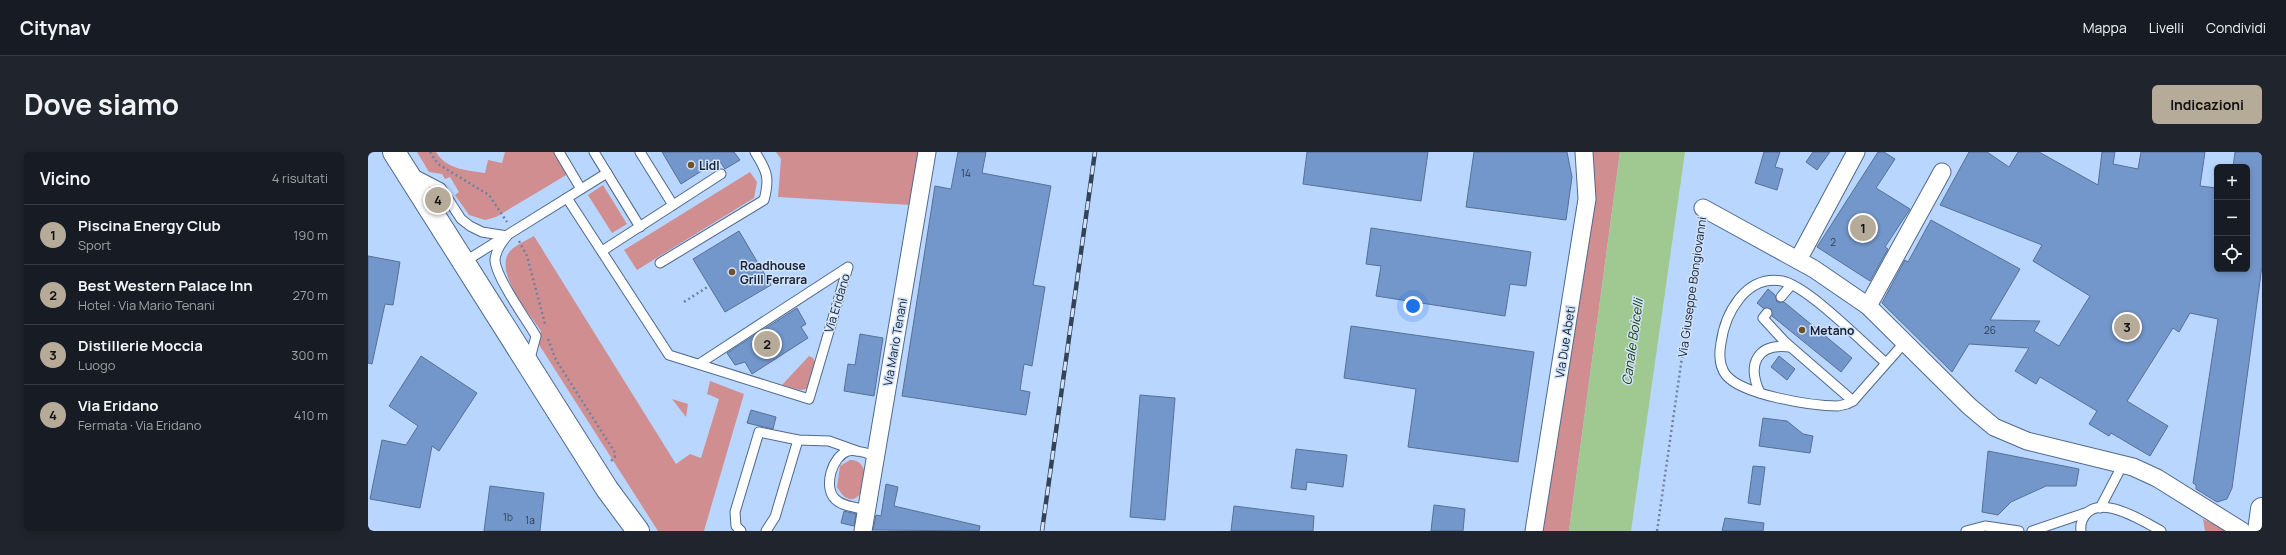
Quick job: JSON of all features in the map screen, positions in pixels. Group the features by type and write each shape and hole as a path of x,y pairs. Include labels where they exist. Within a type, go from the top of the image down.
{"main road":[{"path":"400,160 606,489 638,531"},
{"path":"606,489 620,531"},
{"path":"2259,531 2262,509"}],"street":[{"name":"Via Mario Tenani","path":"863,531 927,152"},
{"name":"Via Due Abeti","path":"1534,531 1587,199 1584,152"},
{"path":"1798,260 1856,152"},
{"path":"1868,306 1942,172"},
{"name":"Via Giuseppe Bongiovanni","path":"1703,208 1798,260 1868,306 1969,406 1994,427 2027,441 2124,464 2157,478 2242,531"}],"lane":[{"path":"559,152 581,189"},
{"path":"594,152 640,226"},
{"path":"640,152 673,205"},
{"path":"660,263 764,200 768,184 765,168 755,152"},
{"path":"400,160 441,188 461,219 470,226 482,232 513,231"},
{"path":"464,263 513,231 607,174"},
{"path":"602,251 721,174"},
{"name":"Via Eridano","path":"567,198 669,355 809,399 848,267 699,364"},
{"path":"513,231 497,251 496,266 536,336 529,365"},
{"path":"1886,363 1817,303 1791,285 1775,281 1758,285 1741,296 1725,321 1720,350 1722,369 1726,375 1738,385 1760,393 1830,406 1847,404 1853,400 1905,342"},
{"path":"1781,297 1791,285"},
{"path":"1767,313 1762,318 1790,347 1853,400"},
{"path":"1760,393 1753,374 1756,360 1766,350 1773,347 1790,347"},
{"path":"741,531 736,526 735,512 759,432 798,440 829,441 876,456"},
{"path":"766,531 775,518 798,440"},
{"path":"857,451 848,451 836,460 832,469 830,487 831,494 842,504 867,510"},
{"path":"2100,508 2124,464"},
{"path":"2032,531 2100,508 2127,512 2161,531"},
{"path":"2082,531 2082,519 2088,512"},
{"path":"1966,531 1985,526 2019,531"}],"path":[{"path":"430,152 438,164 489,195 513,231 526,256 545,327"},
{"name":"Via Giuseppe Bongiovanni","path":"1657,531 1703,208"},
{"path":"684,302 709,286"},
{"path":"547,334 556,360 614,451 613,459 595,471"}],"shaded area":[{"path":"417,152 436,152 441,158 452,166 464,170 485,173 488,160 502,163 505,152 555,152 568,174 496,217 485,220 469,215 455,195 459,192 450,177 445,179 442,174 429,172"},
{"path":"776,152 919,152 910,205 778,197 781,159"},
{"path":"1593,152 1620,152 1569,531 1543,531 1594,193"},
{"path":"750,172 757,182 754,198 637,270 624,250"},
{"path":"603,185 627,224 612,233 588,195"},
{"path":"534,236 676,464 690,454 701,458 719,399 707,394 710,381 744,394 704,531 658,531 538,343 541,331 514,291 506,268 506,258 512,249"},
{"path":"809,356 813,358 816,363 807,389 800,390 782,385"},
{"path":"672,399 688,404 686,417"},
{"path":"850,460 859,462 864,469 865,478 863,488 859,495 853,499 845,497 837,487 840,466"},
{"path":"2203,519 2229,531 2205,531"}],"water":[{"name":"Canale Boicelli","path":"1620,152 1685,152 1631,531 1569,531"}],"building":[{"name":"Lidl","path":"662,152 734,152 740,160 725,169 719,160 681,184"},
{"path":"958,152 986,152 982,173 1051,186 1033,285 1045,287 1032,366 1024,364 1020,390 1030,392 1026,415 902,396 935,186 951,189"},
{"path":"1307,152 1428,152 1421,201 1303,184"},
{"path":"1474,152 1567,152 1572,177 1566,220 1466,207"},
{"path":"1764,152 1780,152 1775,167 1783,169 1777,190 1755,183"},
{"path":"1813,152 1830,152 1817,170 1806,162"},
{"path":"1878,152 1884,152 1895,159 1876,188 1910,209 1885,247 1888,249 1870,281 1817,247"},
{"path":"1969,152 1987,152 2009,167 2018,152 2039,152 2098,185 2102,152 2115,152 2113,164 2138,169 2141,152 2205,152 2200,186 2214,188 2214,272 2250,272 2250,164 2233,164 2235,152 2262,152 2262,266 2232,488 2227,499 2217,502 2196,489 2196,485 2193,483 2218,319 2190,313 2179,332 2173,328 2127,401 2168,426 2150,456 2111,433 2109,436 2089,424 2097,411 2040,377 2036,384 2015,371 2029,348 1969,344 1952,372 1882,303 1905,260 1908,262 1931,220 2020,269 1990,320 2040,321 2034,331 2059,346 2090,296 2033,261 2042,245 1940,205"},
{"path":"1371,228 1531,252 1526,286 1510,284 1505,316 1376,296 1381,266 1366,264"},
{"name":"Roadhouse Grill Ferrara","path":"739,231 771,285 725,312 693,259"},
{"path":"368,256 400,262 393,305 385,304 372,364 368,363"},
{"path":"1768,289 1775,295 1777,302 1784,302 1852,358 1841,372 1772,316 1771,309 1763,308 1757,303"},
{"path":"797,308 806,324 801,327 808,338 752,374 745,362 735,365 727,353"},
{"path":"1351,326 1534,352 1518,462 1408,447 1416,389 1344,378"},
{"path":"860,334 883,338 874,396 844,391 848,364 855,365"},
{"path":"421,356 477,393 439,451 432,446 420,508 370,499 382,440 406,445 418,426 389,406"},
{"path":"1779,356 1795,369 1787,380 1771,367"},
{"path":"1140,395 1175,398 1165,520 1130,517"},
{"path":"751,410 776,417 773,429 747,423"},
{"path":"1763,418 1787,421 1803,434 1813,436 1810,453 1759,446"},
{"path":"1296,449 1347,455 1343,487 1307,482 1306,490 1291,488"},
{"path":"1988,451 2079,469 2076,486 2046,486 2011,502 1998,515 1982,512"},
{"path":"1753,466 1765,467 1760,505 1748,503"},
{"path":"886,484 898,487 894,506 980,526 979,531 873,530 876,515 881,516"},
{"path":"490,486 544,493 540,531 484,531"},
{"path":"1434,505 1465,509 1463,531 1431,531"},
{"path":"1234,506 1314,516 1313,531 1231,531"},
{"path":"844,511 856,514 854,526 841,523"},
{"path":"1725,518 1764,523 1763,531 1722,531"}],"railway":[{"path":"1042,531 1095,152"}],"place":[{"name":"Lidl","path":"691,165"},
{"name":"Via Eridano","path":"438,200"},
{"name":"Piscina Energy Club","path":"1863,228"},
{"name":"Roadhouse Grill Ferrara","path":"732,272"},
{"name":"Distillerie Moccia","path":"2127,327"},
{"name":"Metano","path":"1802,330"},
{"name":"Best Western Palace Inn","path":"767,344"}]}
